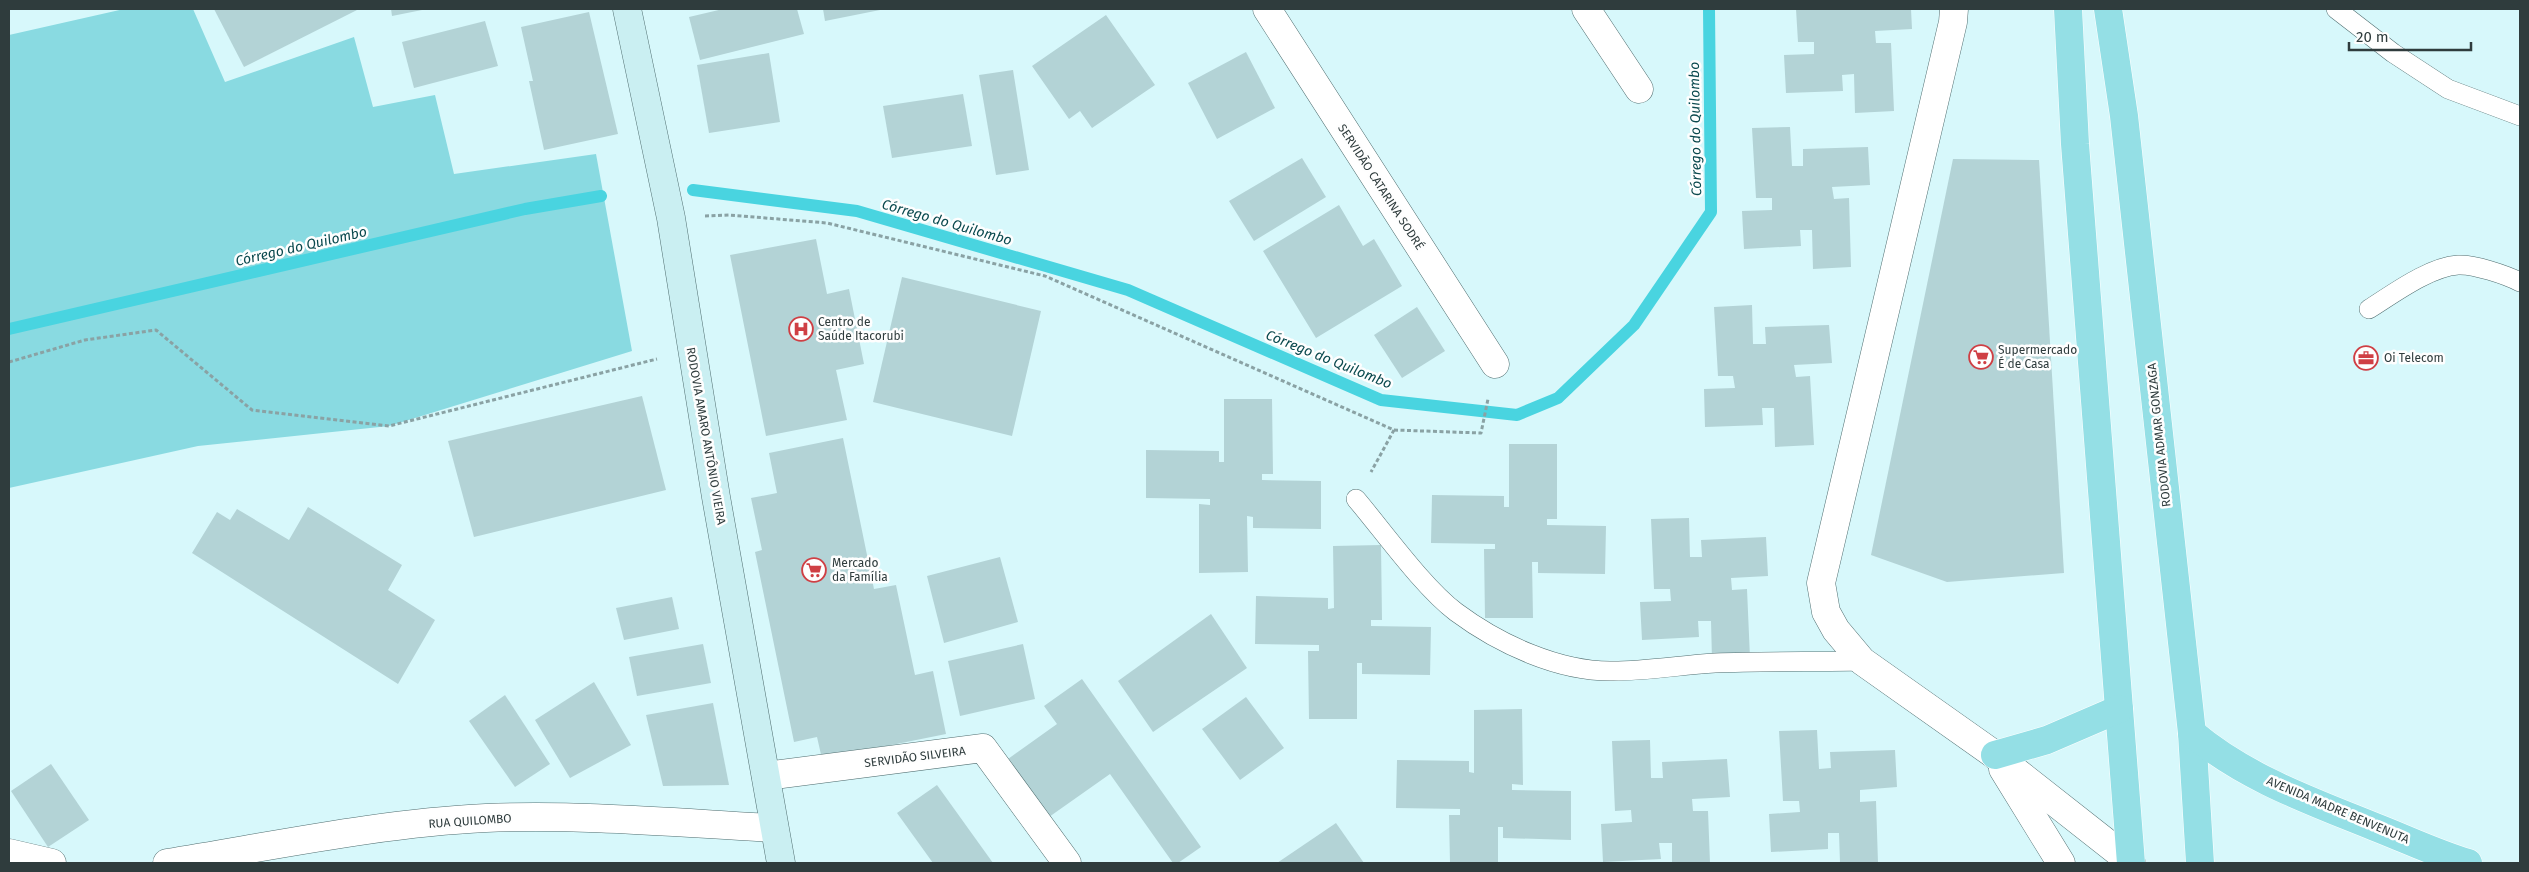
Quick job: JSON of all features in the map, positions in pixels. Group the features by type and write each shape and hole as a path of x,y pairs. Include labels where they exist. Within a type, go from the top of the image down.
{"main road":[{"name":"RODOVIA AMARO ANTÔNIO VIEIRA","path":"627,9 671,218 780,863"},
{"path":"2068,9 2075,154 2119,709 2134,863"},
{"name":"RODOVIA ADMAR GONZAGA","path":"2108,9 2124,116 2192,733 2200,863"},
{"path":"1995,755 2047,740 2119,709"},
{"name":"AVENIDA MADRE BENVENUTA","path":"2192,733 2213,751 2241,768 2298,796 2465,863"},
{"name":"AVENIDA MADRE BENVENUTA","path":"2428,863 2465,863"}],"street":[{"name":"SERVIDÃO CATARINA SODRÉ","path":"1267,9 1495,364"},
{"path":"1586,9 1639,88"},
{"path":"1954,9 1953,22 1821,583 1826,612 1836,630 1862,661 1995,755 2134,863"},
{"name":"SERVIDÃO SILVEIRA","path":"766,776 983,748 1067,863"},
{"path":"1995,755 2061,863"},
{"name":"RUA QUILOMBO","path":"168,863 399,826 486,818 570,818 774,828"},
{"path":"9,854 52,863"}],"lane":[{"path":"2336,9 2393,53 2448,89 2520,116"},
{"path":"2369,309 2422,276 2458,265 2504,274 2520,282"},
{"path":"1356,499 1426,582 1455,611 1486,632 1550,660 1589,670 1612,672 1719,663 1862,661"}],"path":[{"path":"671,218 729,215 827,223 1045,276 1394,430 1481,433"},
{"path":"9,362 85,340 156,330 252,410 389,426 692,350"},
{"path":"1356,499 1394,430"}],"shaded area":[{"path":"124,9 193,9 225,82 354,37 373,107 435,95 454,174 596,154 632,351 389,426 198,446 9,488 9,35"}],"building":[{"path":"214,9 359,9 244,67"},
{"path":"391,9 422,9 422,10 392,16"},
{"path":"723,9 797,9 804,34 700,60 689,17"},
{"path":"823,9 880,9 880,10 825,21"},
{"path":"1796,9 1911,9 1912,29 1875,31 1876,43 1891,43 1894,111 1855,113 1854,74 1842,75 1843,91 1786,93 1784,55 1814,54 1814,42 1798,42"},
{"path":"589,12 618,134 544,150 529,81 533,81 521,27"},
{"path":"1106,15 1155,85 1092,128 1080,111 1069,119 1032,66"},
{"path":"485,21 498,66 414,88 402,42"},
{"path":"1246,52 1275,108 1217,139 1188,83"},
{"path":"769,53 780,122 709,133 697,65"},
{"path":"1013,70 1029,170 996,175 979,75"},
{"path":"963,94 972,146 892,158 883,106"},
{"path":"1790,127 1792,166 1803,166 1803,149 1868,147 1870,185 1832,187 1834,199 1849,198 1851,267 1813,269 1812,230 1800,230 1801,246 1744,249 1742,211 1772,210 1772,198 1756,198 1752,128"},
{"path":"1302,158 1326,197 1254,241 1229,201"},
{"name":"Supermercado É de Casa","path":"1953,159 2039,160 2064,573 1947,582 1871,555"},
{"path":"1339,205 1363,246 1374,239 1402,286 1316,338 1263,251"},
{"name":"Centro de Saúde Itacorubi","path":"816,239 827,294 849,289 864,364 836,370 847,420 766,436 730,255"},
{"path":"902,277 1041,311 1012,436 873,402"},
{"path":"1752,305 1753,344 1766,344 1765,327 1829,325 1832,363 1794,365 1796,377 1810,376 1814,445 1775,447 1774,408 1762,408 1763,425 1705,427 1704,389 1735,388 1733,376 1718,376 1714,307"},
{"path":"1417,307 1445,351 1402,378 1374,335"},
{"path":"642,396 666,490 474,537 448,441"},
{"path":"1224,399 1272,399 1273,474 1262,474 1262,480 1321,481 1321,529 1253,528 1253,517 1247,516 1248,572 1199,573 1199,504 1210,505 1210,499 1146,498 1146,450 1219,451 1219,462 1224,462"},
{"path":"843,438 874,589 896,585 915,675 933,671 946,734 822,759 817,737 794,742 755,552 762,550 751,498 777,493 769,453"},
{"path":"1509,444 1557,444 1557,519 1547,519 1547,525 1606,526 1605,574 1538,573 1538,562 1532,562 1533,618 1485,618 1484,549 1495,549 1495,544 1431,543 1432,495 1504,496 1504,507 1509,507"},
{"path":"308,507 402,565 388,590 435,620 398,684 192,553 217,512 230,520 237,509 289,540"},
{"path":"1689,518 1690,557 1702,557 1701,540 1766,537 1768,576 1731,578 1732,590 1747,589 1750,658 1712,660 1711,621 1698,621 1699,637 1642,640 1640,602 1671,601 1670,589 1654,589 1651,519"},
{"path":"1381,545 1382,620 1371,620 1371,626 1431,627 1430,675 1362,674 1362,663 1357,663 1357,719 1309,719 1308,651 1319,651 1319,645 1255,644 1256,596 1328,598 1328,609 1334,608 1333,546"},
{"path":"1000,557 1018,622 944,643 927,576"},
{"path":"672,597 679,629 624,640 616,608"},
{"path":"1211,614 1247,668 1153,732 1118,681"},
{"path":"703,644 711,683 637,696 629,657"},
{"path":"1023,644 1035,699 960,716 948,661"},
{"path":"1082,679 1201,847 1178,863 1173,863 1110,774 1049,817 1008,759 1057,724 1044,706"},
{"path":"594,682 631,745 570,778 535,720"},
{"path":"505,695 550,764 515,787 469,721"},
{"path":"1246,697 1284,748 1240,780 1202,729"},
{"path":"713,703 729,785 663,786 646,715"},
{"path":"1522,709 1523,785 1512,784 1512,790 1571,791 1571,840 1503,838 1503,827 1498,827 1498,863 1450,863 1449,815 1460,815 1460,809 1396,808 1397,760 1469,761 1469,772 1474,773 1474,710"},
{"path":"1817,730 1819,769 1831,768 1830,752 1895,750 1897,787 1860,790 1860,802 1876,801 1878,863 1840,863 1839,833 1828,833 1828,849 1771,852 1769,814 1800,812 1799,801 1783,801 1779,731"},
{"path":"1650,740 1651,778 1663,778 1662,762 1727,759 1730,797 1692,799 1693,811 1708,811 1710,863 1672,863 1672,843 1659,843 1661,859 1603,862 1601,824 1632,822 1631,810 1615,811 1612,741"},
{"path":"51,764 89,820 48,847 11,791"},
{"path":"937,785 993,863 933,863 897,813"},
{"path":"1336,823 1364,863 1277,863"}],"waterway":[{"name":"Córrego do Quilombo","path":"693,190 857,211 1128,290 1381,400 1517,415 1558,398 1634,325 1711,212 1709,9"},
{"name":"Córrego do Quilombo","path":"9,329 525,209 601,196"}],"place":[{"name":"Centro de Saúde Itacorubi","path":"801,329"},
{"name":"Supermercado É de Casa","path":"1981,357"},
{"name":"Oi Telecom","path":"2366,358"},
{"name":"Mercado da Família","path":"814,570"}]}
